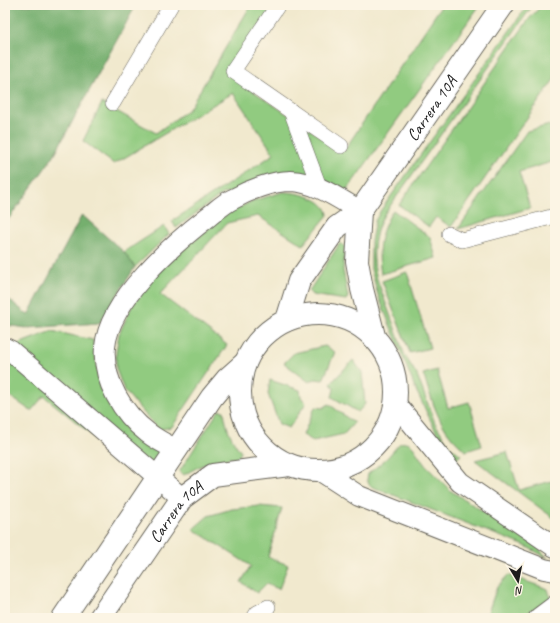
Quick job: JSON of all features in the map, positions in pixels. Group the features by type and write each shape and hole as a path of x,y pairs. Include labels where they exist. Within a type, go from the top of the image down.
{"street":[{"path":"113,103 171,5"},
{"path":"278,5 233,71 341,146"},
{"name":"Carrera 10A","path":"360,211 503,5"},
{"path":"291,111 320,189"},
{"path":"177,450 148,433 128,413 112,391 108,374 105,348 112,322 127,298 143,277 179,239 232,199 270,184 291,181 320,189 360,211"},
{"path":"287,320 299,281 337,226 360,211"},
{"path":"245,363 240,393 246,423 263,448 289,465 319,470 350,464 375,446 392,421 397,391 391,361 374,336 362,290 357,261 360,211"},
{"path":"449,234 462,240 555,216"},
{"path":"63,618 212,397 227,379 245,363 262,337 287,320 317,313 348,319 374,336"},
{"path":"5,348 11,351 182,498"},
{"path":"396,404 460,482 555,546"},
{"name":"Carrera 10A","path":"100,618 182,498 214,475 289,465"},
{"path":"319,470 359,496 544,569 555,571"},
{"path":"539,618 555,606"},
{"path":"254,618 257,613 268,607"}],"green space":[{"path":"5,5 136,5 53,157 5,224"},
{"path":"251,5 274,5 228,74 343,152 442,5 480,5 347,190 337,191 320,179 222,194 176,228 172,221 274,154 233,93 114,164 83,141 102,103 156,133 189,109"},
{"path":"528,5 533,5 385,213 378,229 374,245 374,262 377,279 405,356 417,375 435,423 449,446 461,455 456,459 440,440 415,388 378,295 371,269 371,241 375,221 381,210"},
{"path":"542,5 555,5 555,78 451,227 436,217 429,227 399,205 529,19"},
{"path":"550,125 555,140 555,161 519,172 530,208 458,229 527,131"},
{"path":"283,192 295,193 310,197 317,200 326,209 328,215 303,245 258,216 227,223 160,294 227,345 172,427 162,429 157,428 124,390 116,369 116,352 119,334 132,306 156,273 222,217 252,201"},
{"path":"393,210 430,237 436,258 381,274 379,256 380,241 388,218"},
{"path":"82,215 124,252 135,267 100,323 27,328 5,325 5,296 28,315"},
{"path":"164,226 169,234 135,267 124,252"},
{"path":"340,243 345,246 343,270 348,297 346,300 312,295 309,291"},
{"path":"407,272 430,348 410,353 382,281"},
{"path":"52,331 93,340 100,389 125,424 141,440 161,452 145,476 125,462 44,396 31,411 5,393 5,349"},
{"path":"325,346 335,352 323,380 315,379 309,382 284,363 294,353"},
{"path":"353,360 362,372 365,404 358,412 332,397 334,389 331,383"},
{"path":"437,370 448,408 469,402 482,446 466,451 457,443 443,426 434,406 423,374"},
{"path":"270,380 300,390 301,397 306,403 289,428 279,424 268,394"},
{"path":"329,404 354,423 344,434 313,441 303,435 315,407 323,408"},
{"path":"219,410 224,411 226,423 230,433 241,452 238,458 210,462 184,475 179,472"},
{"path":"408,442 425,465 451,491 533,543 548,558 523,545 370,486 367,480 368,474 387,458 400,443"},
{"path":"507,452 519,490 555,480 555,519 475,460"},
{"path":"259,506 282,508 268,557 288,565 279,589 266,584 257,593 241,582 251,566 193,529 208,516 232,509"},
{"path":"508,575 548,589 551,599 519,618 486,618 497,587"}]}
